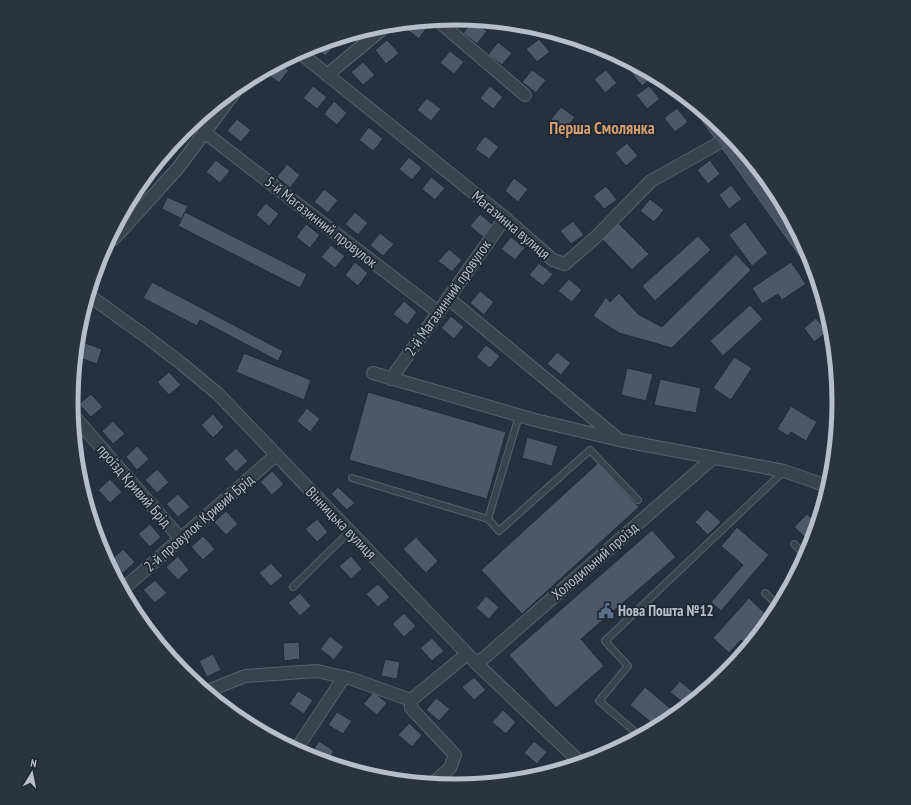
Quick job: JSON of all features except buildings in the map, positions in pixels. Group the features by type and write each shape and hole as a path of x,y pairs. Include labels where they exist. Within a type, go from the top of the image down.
{"main road":[{"path":"733,147 786,221"}],"street":[{"path":"443,26 525,95"},
{"path":"327,75 377,33"},
{"name":"Магазинна вулиця","path":"305,57 505,218 553,260 565,264 597,236 651,181 725,139"},
{"path":"124,223 178,168 226,103"},
{"name":"5-й Магазинний провулок","path":"204,132 438,312"},
{"name":"2-й Магазинний провулок","path":"391,379 505,218"},
{"name":"Вінницька вулиця","path":"93,298 144,334 218,394 467,654 578,760"},
{"path":"448,298 619,440"},
{"path":"373,373 519,416 619,440 784,471 824,485"},
{"name":"проїзд Кривий Брід","path":"79,422 180,539"},
{"name":"2-й провулок Кривий Брід","path":"126,586 276,455"},
{"name":"Холодильний проїзд","path":"477,664 713,458"},
{"path":"411,700 467,654"},
{"path":"211,690 245,676 317,671 352,679 411,700"},
{"path":"298,745 344,677"},
{"path":"411,700 411,708 455,755 450,768 437,779"}],"lane":[{"path":"488,519 519,416"},
{"path":"352,478 488,519 499,531 590,450 638,500"},
{"path":"637,733 599,701 628,666 605,641 784,471"},
{"path":"293,587 349,532"},
{"path":"794,544 802,552"},
{"path":"764,593 775,603"}],"place":[{"name":"Нова Пошта №12","path":"606,611"}],"district":[{"name":"Перша Смолянка","path":"602,128"}]}
